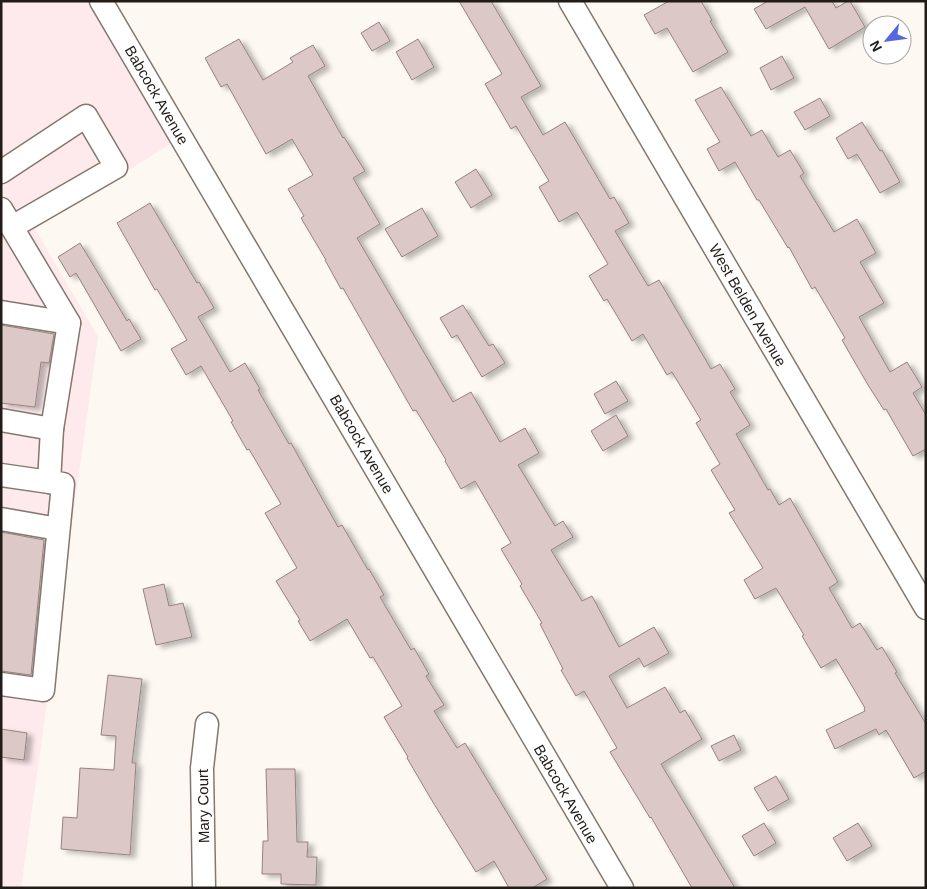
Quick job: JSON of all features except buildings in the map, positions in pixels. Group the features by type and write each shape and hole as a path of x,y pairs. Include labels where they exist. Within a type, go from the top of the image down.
{"street":[{"name":"Babcock Avenue","path":"102,1 622,888"},
{"name":"West Belden Avenue","path":"570,1 926,608"},
{"path":"1,172 86,116 116,167 7,218 69,323 52,429 58,529 43,690 1,684"},
{"path":"1,312 69,323"},
{"path":"1,420 52,429"},
{"path":"1,475 56,482"},
{"path":"1,519 58,529"},
{"name":"Mary Court","path":"204,888 202,768 207,724"}],"shaded area":[{"path":"1,1 111,1 191,131 35,229 98,337 21,888 1,888"}]}
